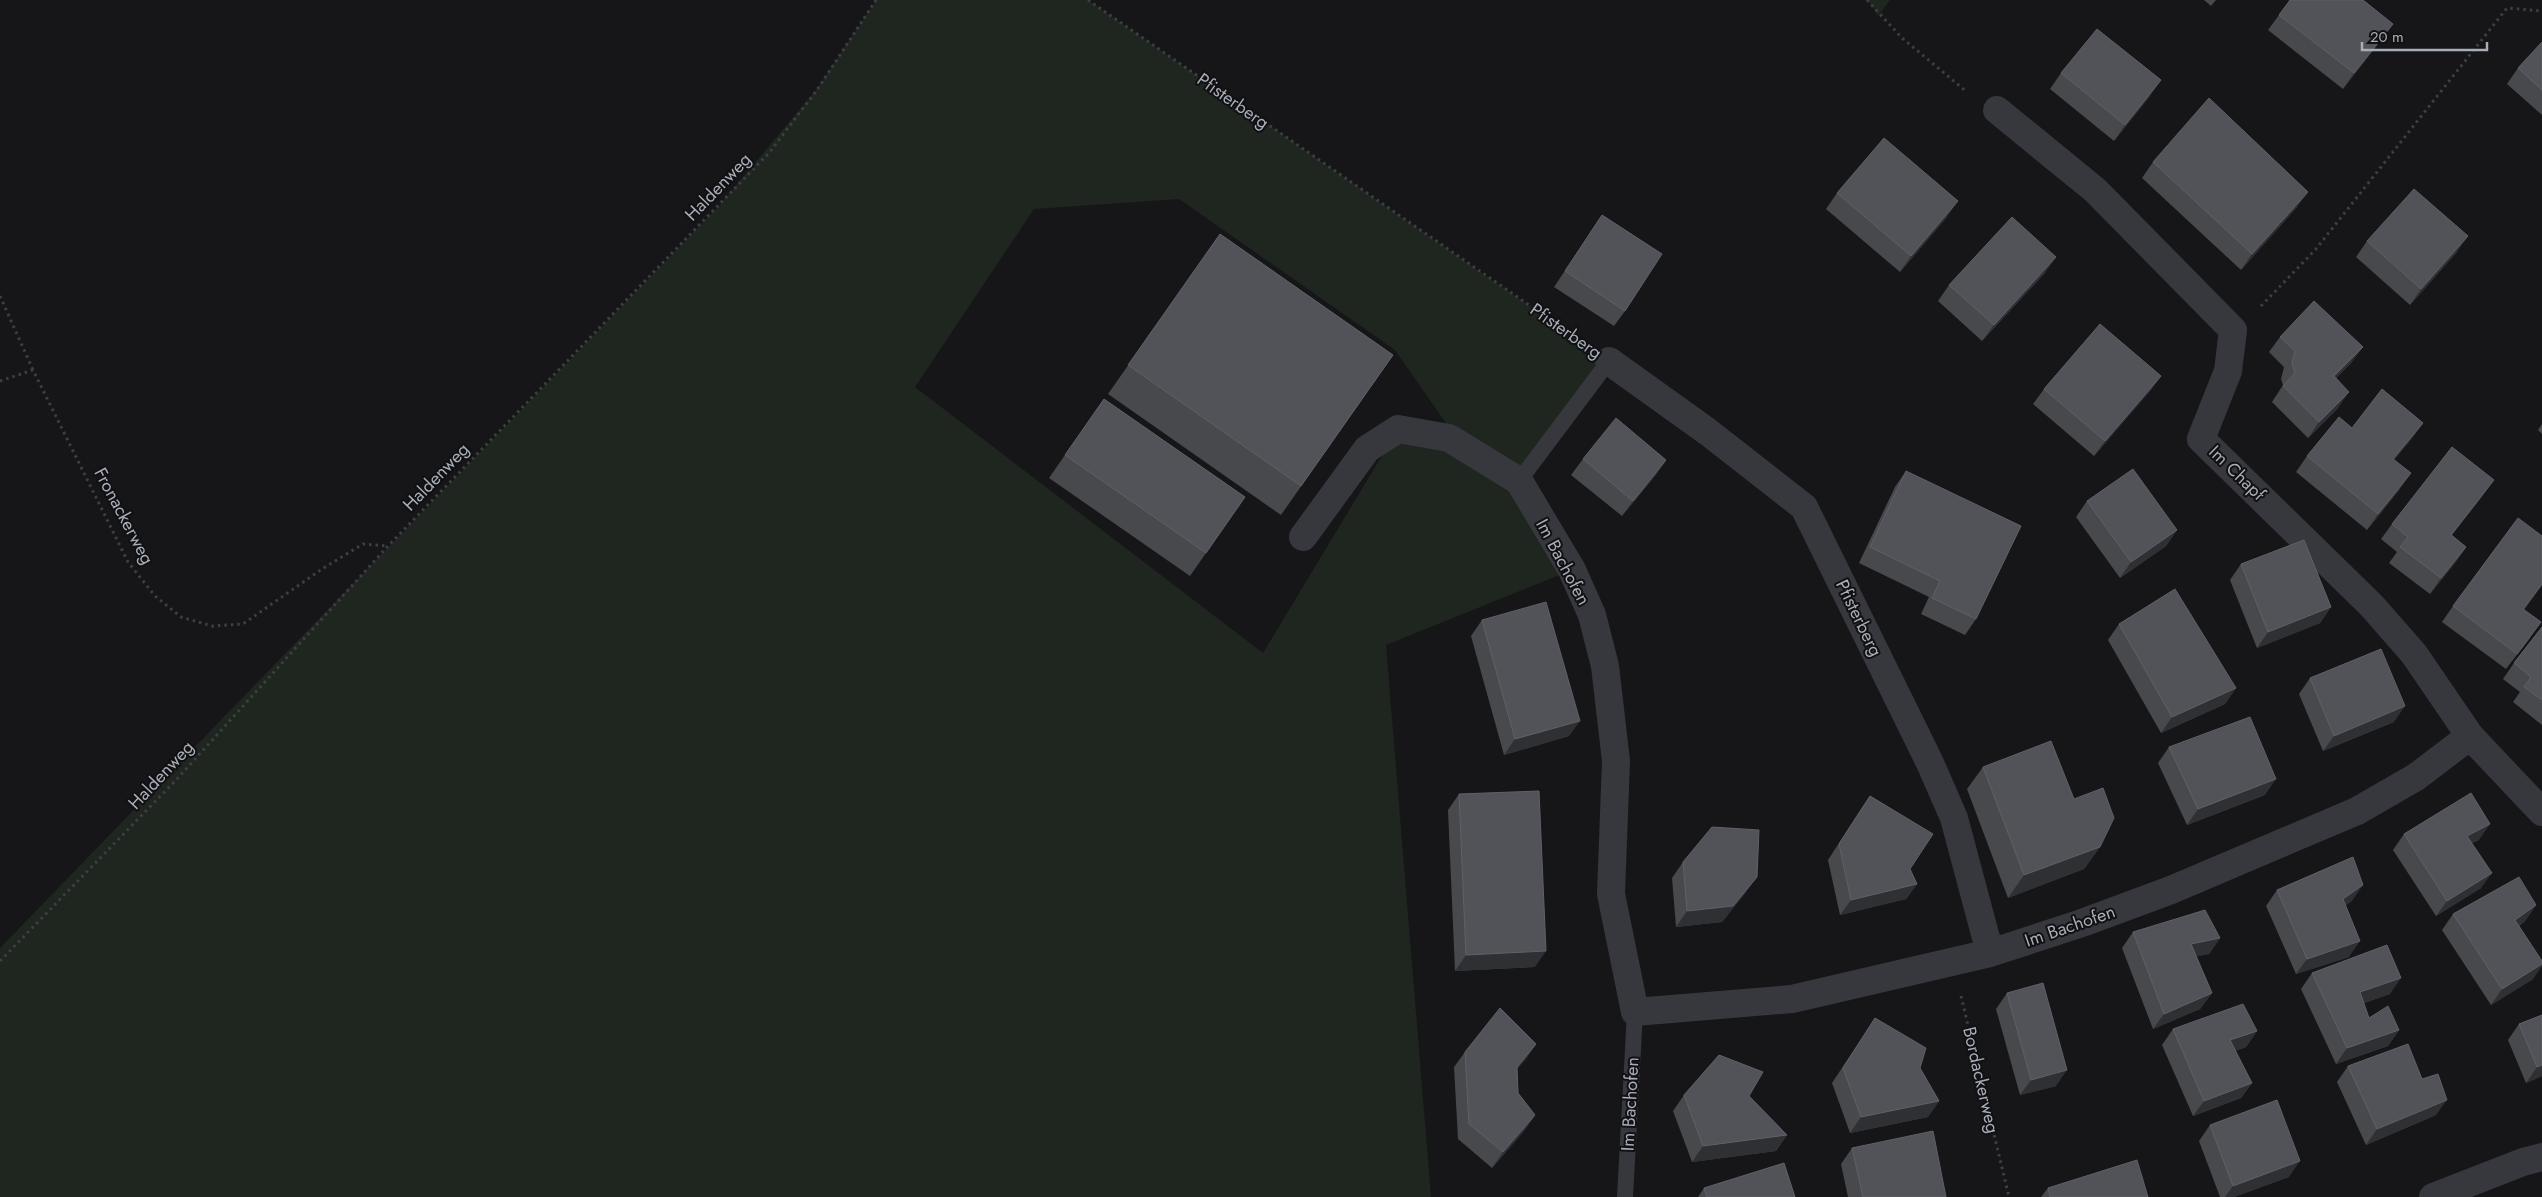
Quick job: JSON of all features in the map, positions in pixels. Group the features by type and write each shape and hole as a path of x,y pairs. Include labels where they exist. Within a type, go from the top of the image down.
{"street":[{"path":"1997,110 2095,190 2233,330"},
{"name":"Im Chapf","path":"2233,330 2228,371 2202,439 2372,606 2414,654 2470,736 2542,812"},
{"name":"Pfisterberg","path":"1609,361 1708,432 1804,506 1930,763 1954,818 1990,953"},
{"name":"Im Bachofen","path":"1302,537 1367,449 1398,429 1449,438 1519,482 1572,570 1592,615 1605,666 1616,761 1610,894 1635,1012 1792,999 1990,953 2082,923 2171,890 2357,810 2416,777 2470,736"},
{"path":"2433,1197 2523,1162 2542,1158"}],"lane":[{"path":"1519,482 1609,361"},
{"name":"Im Bachofen","path":"1625,1197 1635,1012"}],"path":[{"name":"Haldenweg","path":"0,961 177,779 388,546 769,153 816,90 876,0"},
{"name":"Pfisterberg","path":"1088,0 1609,361"},
{"path":"1867,0 1902,38 1984,105 1997,110"},
{"path":"2233,330 2244,322 2316,249 2507,8 2542,11"},
{"name":"Fronackerweg","path":"0,296 33,370 128,562 155,596 181,617 212,626 243,624 322,569 363,544 388,546"},
{"path":"0,381 33,370"},
{"name":"Bordackerweg","path":"1953,962 2009,1197"}],"shaded area":[{"path":"876,0 1088,0 1609,361 1519,481 1572,570 1386,645 1431,1197 0,1197 0,948 718,207 816,90","holes":["1179,199 1395,350 1448,426 1398,429 1263,653 915,387 1034,209"]},
{"path":"1868,0 1890,0 1878,16"}],"building":[{"path":"2290,0 2363,0 2393,24 2354,73 2279,15"},
{"path":"2097,29 2161,80 2125,125 2061,73"},
{"path":"2542,42 2542,90 2518,68"},
{"path":"2209,98 2308,192 2252,254 2153,162"},
{"path":"1884,138 1958,201 1911,256 1837,193"},
{"path":"2414,189 2468,236 2421,289 2367,241"},
{"path":"1602,215 1662,254 1625,311 1565,271"},
{"path":"2012,217 2056,257 1994,325 1949,285"},
{"path":"1220,234 1393,355 1301,486 1128,365"},
{"path":"2314,301 2363,347 2334,376 2349,392 2319,422 2283,386 2295,373 2292,363 2295,351 2280,337"},
{"path":"2100,324 2161,376 2105,441 2044,389"},
{"path":"2382,389 2423,423 2393,459 2411,473 2378,514 2307,456 2339,417 2352,428"},
{"path":"1104,399 1245,497 1206,553 1065,455"},
{"path":"1616,418 1666,460 1633,501 1583,459"},
{"path":"2452,447 2494,480 2451,535 2466,547 2441,578 2400,547 2408,537 2392,524"},
{"path":"2133,469 2177,530 2131,562 2087,501"},
{"path":"1906,471 2021,526 1976,619 1932,598 1940,581 1870,547"},
{"path":"2518,518 2542,536 2542,584 2523,609 2541,622 2517,654 2453,606"},
{"path":"2304,540 2331,607 2268,632 2241,564"},
{"path":"2175,589 2236,688 2172,717 2119,624"},
{"path":"1546,602 1580,721 1515,739 1482,620"},
{"path":"2542,627 2542,700 2524,687 2531,677 2514,663"},
{"path":"2381,649 2405,706 2334,736 2310,678"},
{"path":"2250,717 2276,779 2198,809 2169,747"},
{"path":"2051,741 2074,799 2103,788 2114,818 2100,847 2024,875 1983,767"},
{"path":"1539,791 1546,951 1466,955 1459,794"},
{"path":"2471,793 2490,824 2467,836 2492,873 2447,901 2404,834"},
{"path":"1870,796 1933,834 1910,869 1917,884 1851,900 1839,844"},
{"path":"1712,827 1759,830 1757,877 1733,906 1687,911 1683,862"},
{"path":"2353,857 2363,885 2343,899 2360,941 2307,959 2277,890"},
{"path":"2519,877 2536,905 2515,920 2542,961 2542,964 2502,989 2453,914"},
{"path":"2205,910 2220,938 2191,944 2212,993 2164,1014 2133,932"},
{"path":"2387,945 2401,978 2360,992 2369,1018 2388,1006 2399,1030 2347,1048 2312,973"},
{"path":"2043,983 2067,1070 2031,1080 2007,993"},
{"path":"2243,1004 2257,1031 2230,1040 2252,1083 2204,1101 2173,1029"},
{"path":"1500,1008 1536,1044 1517,1067 1518,1093 1535,1115 1503,1152 1469,1124 1465,1052"},
{"path":"2542,1015 2542,1065 2537,1067 2519,1024"},
{"path":"1875,1018 1926,1048 1920,1068 1939,1101 1861,1117 1843,1068"},
{"path":"2408,1044 2422,1079 2438,1074 2447,1100 2377,1129 2348,1066"},
{"path":"1719,1055 1763,1072 1749,1096 1787,1135 1703,1146 1684,1095"},
{"path":"2277,1100 2300,1161 2233,1186 2210,1125"},
{"path":"1933,1131 1946,1197 1863,1197 1852,1148"},
{"path":"2137,1160 2148,1197 2050,1197 2048,1188"},
{"path":"1784,1163 1795,1197 1707,1197 1704,1188"}]}
